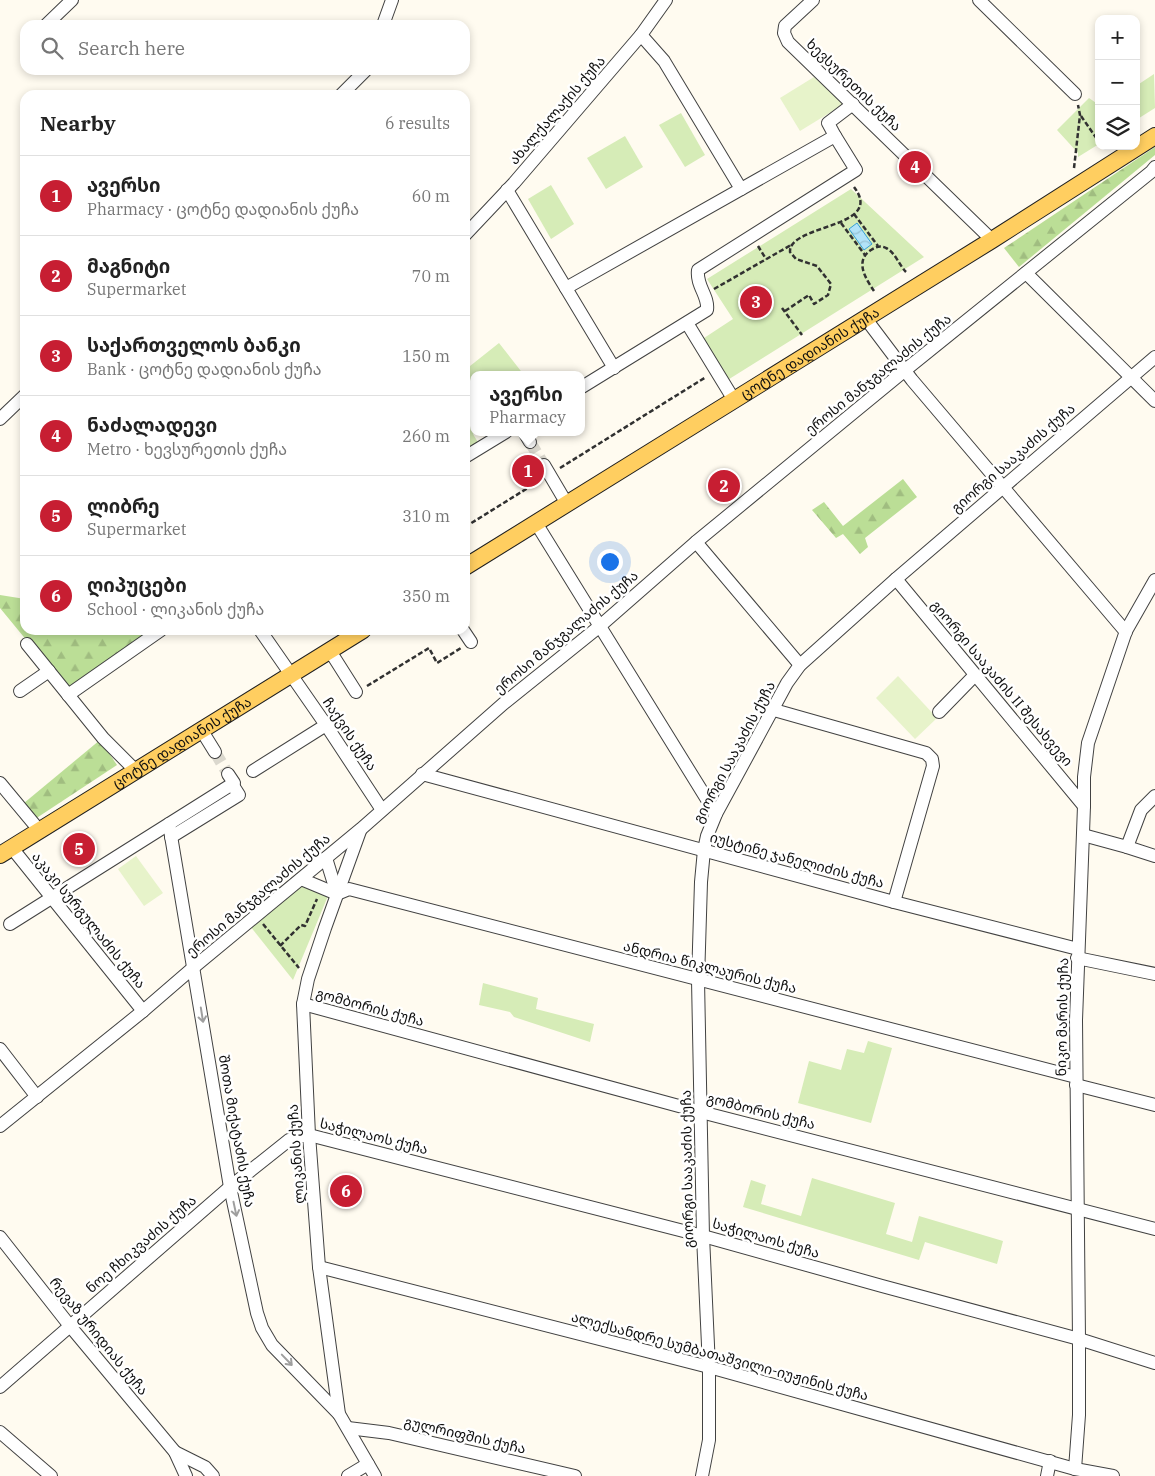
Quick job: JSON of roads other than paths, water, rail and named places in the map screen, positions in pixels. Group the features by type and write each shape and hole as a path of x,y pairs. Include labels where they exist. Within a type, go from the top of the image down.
{"main road":[{"name":"ცოტნე დადიანის ქუჩა","path":"470,564 866,319 1155,136"},
{"name":"ცოტნე დადიანის ქუჩა","path":"6,852 355,635"}],"street":[{"path":"51,20 72,0"},
{"path":"385,20 392,0"},
{"name":"ახალქალაქის ქუჩა","path":"470,229 507,190 641,35 666,0"},
{"name":"ხევსურეთის ქუჩა","path":"813,0 785,26 784,33 788,42 992,240"},
{"path":"979,0 1075,94"},
{"path":"641,35 664,61 741,189"},
{"path":"346,90 361,75"},
{"path":"585,385 707,310 708,305 697,278 698,270 856,170 828,123 853,104"},
{"path":"566,288 835,136"},
{"name":"ეროსი მანჯგალაძის ქუჩა","path":"0,1126 143,1011 361,829 503,704 600,626 696,542 904,371 1154,173"},
{"path":"507,190 614,368"},
{"path":"1026,273 1155,401"},
{"path":"866,319 904,371 1126,632"},
{"path":"687,323 734,400"},
{"name":"გიორგი სააკაძის ქუჩა","path":"702,1476 709,1440 709,1367 703,1236 698,980 701,882 707,836 716,814 787,683 800,665 1002,487 1155,357"},
{"path":"0,419 20,400"},
{"path":"470,454 499,436"},
{"path":"547,470 567,504"},
{"path":"536,523 716,814"},
{"path":"696,542 800,665"},
{"name":"გიორგი სააკაძის II შესახვევი","path":"896,579 1084,806"},
{"name":"ნიკო მარის ქუჩა","path":"1075,1469 1079,1339 1076,1081 1077,953 1084,777 1088,743 1126,632 1155,580"},
{"path":"68,695 154,635"},
{"name":"ჩაქვის ქუჩა","path":"264,635 326,724 382,810"},
{"path":"466,635 471,642"},
{"path":"27,644 104,738 136,771"},
{"path":"330,651 356,692"},
{"path":"20,691 49,671"},
{"path":"939,712 975,676"},
{"path":"774,710 926,753 932,759 933,766 894,902"},
{"path":"253,771 326,724"},
{"path":"202,730 215,752"},
{"name":"იუსტინე ჯანელიძის ქუჩა","path":"422,774 1155,974"},
{"path":"10,924 170,831 238,795 230,779"},
{"path":"0,783 39,830"},
{"path":"1127,847 1141,810 1155,796"},
{"name":"ლიკანის ქუჩა","path":"361,829 308,979 303,1004 309,1135 319,1267 339,1414 375,1476"},
{"name":"შოთა მიქატაძის ქუჩა","path":"170,831 230,1187 257,1312 262,1328 272,1345 339,1414"},
{"path":"1083,835 1155,856"},
{"name":"აკაკი სურგულაძის ქუჩა","path":"6,852 52,899 143,1011"},
{"path":"329,855 342,861 346,871"},
{"path":"329,855 337,894"},
{"path":"301,879 337,894"},
{"name":"ანდრია წიკლაურის ქუჩა","path":"337,894 349,889 1076,1081 1155,1105"},
{"name":"გომბორის ქუჩა","path":"303,1004 702,1112 1155,1229"},
{"path":"0,1050 37,1097"},
{"name":"ნოე ჩხიკვაძის ქუჩა","path":"0,1387 230,1187 289,1140 309,1135"},
{"name":"საჭილაოს ქუჩა","path":"309,1135 703,1236 1079,1339 1155,1363"},
{"name":"რევაზ ურიდიას ქუჩა","path":"0,1237 70,1326 175,1452 186,1476"},
{"name":"ალექსანდრე სუმბათაშვილი-იუჟინის ქუჩა","path":"319,1267 709,1367 1075,1469 1113,1476"},
{"name":"გულრიფშის ქუჩა","path":"348,1428 389,1433 575,1476"},
{"path":"0,1432 51,1476"},
{"name":"რევაზ ურიდიას ქუჩა","path":"175,1452 209,1471"},
{"path":"1047,1476 1050,1461"},
{"path":"348,1476 368,1464"},
{"name":"რევაზ ურიდიას ქუჩა","path":"194,1476 209,1471"}],"water":[{"path":"857,223 872,244 864,250 849,229"}],"tunnel":[{"path":"530,442 544,465"},
{"path":"215,752 228,774"}],"place":[{"name":"ნაძალადევი","path":"915,167"},
{"name":"საქართველოს ბანკი","path":"756,302"},
{"name":"ავერსი","path":"528,471"},
{"name":"მაგნიტი","path":"724,486"},
{"name":"ლიბრე","path":"79,849"},
{"name":"ღიპუცები","path":"346,1191"}]}
